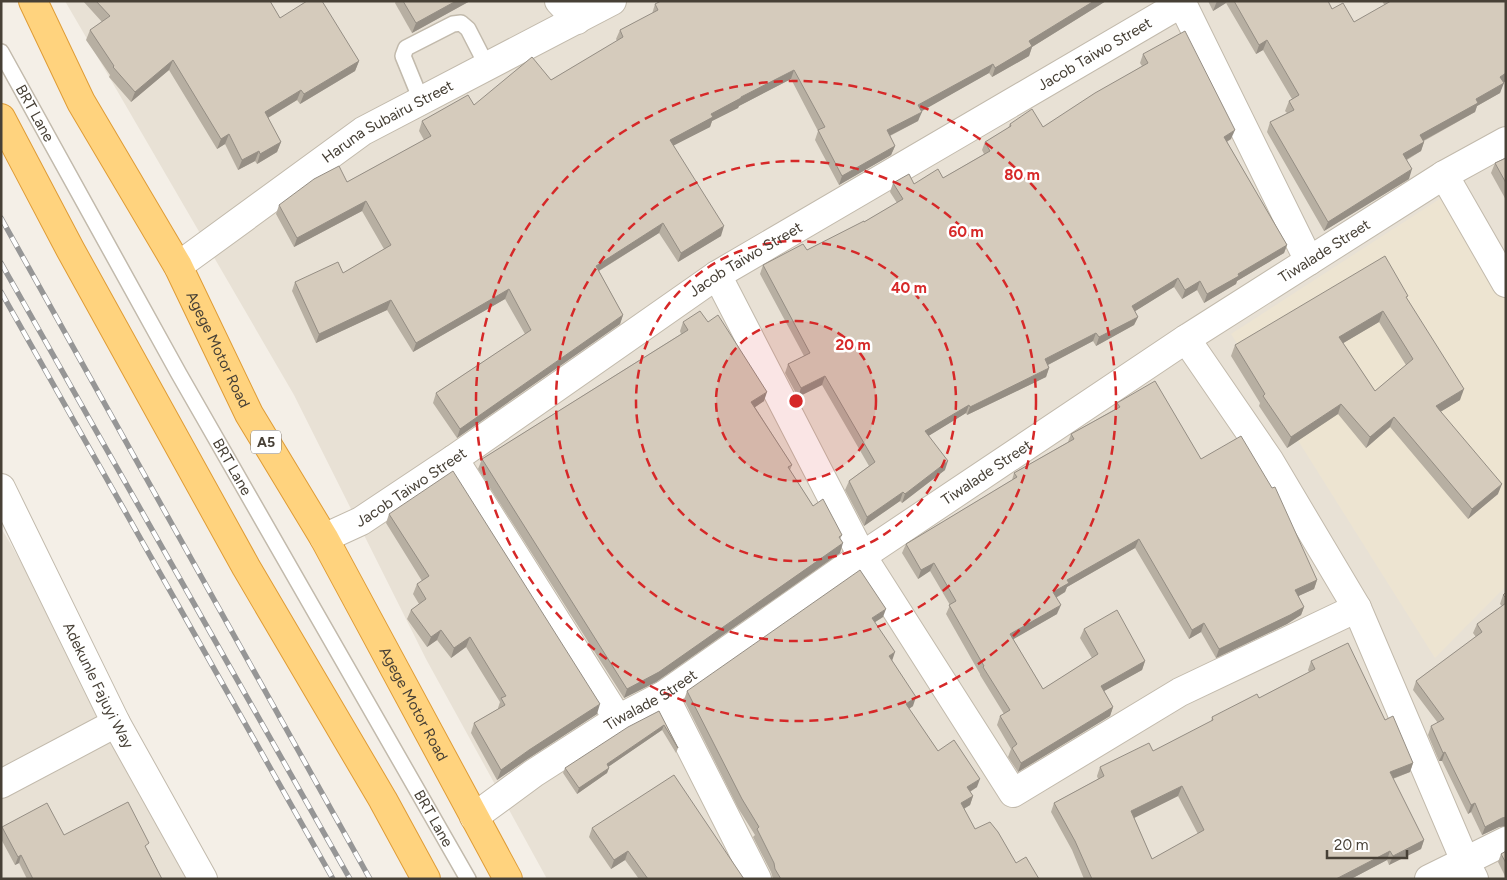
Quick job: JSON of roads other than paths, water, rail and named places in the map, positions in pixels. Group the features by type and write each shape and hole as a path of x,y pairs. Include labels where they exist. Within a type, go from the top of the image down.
{"highway":[{"name":"Agege Motor Road","path":"33,1 81,102 178,266 250,414 324,538 508,879"},
{"path":"1,118 70,248 241,558 383,800 426,879"}],"street":[{"name":"Haruna Subairu Street","path":"178,266 363,130 487,66 568,10 612,1"},
{"path":"1181,2 1309,261"},
{"name":"Jacob Taiwo Street","path":"324,538 361,521 454,459 717,275 1181,2"},
{"name":"Tiwalade Street","path":"474,817 534,773 618,719 664,694 862,556 1186,339 1444,175 1506,141"},
{"path":"1444,175 1506,283"},
{"path":"717,275 862,556 1012,793 1180,692 1358,608"},
{"path":"1186,339 1269,460 1358,608 1470,870"},
{"path":"454,459 618,719"},
{"name":"Adekunle Fajuyi Way","path":"1,488 116,723 203,879"},
{"path":"664,694 757,879"},
{"path":"1,784 116,723"},
{"path":"1429,879 1470,870 1506,841"}],"lane":[{"path":"421,100 403,56 406,48 421,40 453,24 461,23 468,29 487,66"},
{"name":"BRT Lane","path":"1,52 179,374 468,879"}],"railway":[{"path":"1,218 370,879"},
{"path":"1,263 350,879"},
{"path":"1,292 333,879"}]}
